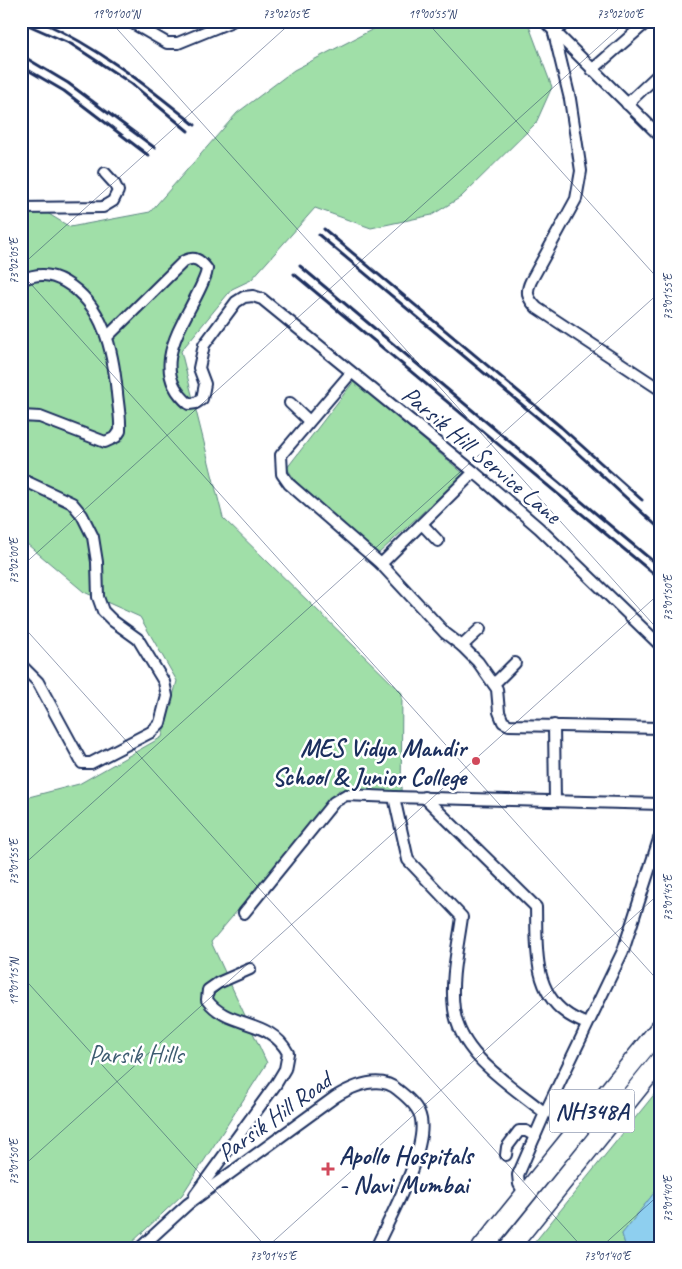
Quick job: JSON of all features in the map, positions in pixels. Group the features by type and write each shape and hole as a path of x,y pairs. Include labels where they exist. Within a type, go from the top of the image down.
{"highway":[{"name":"NH348A","path":"482,1248 661,1027"},
{"name":"NH348A","path":"509,1248 661,1059"}],"street":[{"path":"129,21 166,43 178,43 232,21"},
{"path":"544,21 554,33 660,135"},
{"path":"554,33 567,21"},
{"path":"592,70 648,21"},
{"path":"554,33 570,99 581,171 576,199 528,287 528,296 537,308 661,390"},
{"path":"627,104 661,72"},
{"path":"21,208 103,207 113,201 118,191 105,173"},
{"name":"Parsik Hill Service Lane","path":"107,337 184,261 195,258 200,260 207,268 204,279 176,332 170,353 172,378 177,391 189,404 196,404 202,399 205,392 205,384 199,368 204,345 236,302 244,297 253,296 262,299 474,472 539,528 661,646"},
{"path":"21,280 43,274 57,277 82,294 92,306 107,337 115,368 120,424 116,437 111,441 99,441 40,417 21,416"},
{"path":"351,373 281,455 280,465 282,474 289,484 381,564 445,634 462,646 494,684 499,701 499,712 503,722 509,725 661,728"},
{"path":"290,403 309,421"},
{"path":"381,564 474,472"},
{"path":"21,479 72,503 82,515 93,538 97,562 98,597 103,611 113,622 138,639 164,682 167,696 160,723 151,732 91,763 82,763 38,682 21,665"},
{"path":"422,524 438,541"},
{"path":"462,646 480,629"},
{"path":"494,684 515,663"},
{"path":"554,725 555,801"},
{"path":"244,913 334,802 346,795 661,804"},
{"path":"394,797 408,860 462,917 453,977 454,1009 461,1032 467,1044 482,1062 545,1113"},
{"path":"424,797 536,907 538,964 541,978 549,995 565,1013 587,1024"},
{"path":"540,1209 524,1195 519,1184 518,1175 545,1113 623,951 661,833"},
{"path":"188,1204 276,1084 284,1069 288,1053 282,1040 266,1030 214,1009 207,1000 208,990 218,982 250,969"},
{"name":"Parsik Hill Road","path":"140,1248 188,1204 335,1097 352,1087 375,1082 392,1085 411,1100 421,1118 421,1139 415,1160 376,1248"},
{"path":"506,1154 507,1147 518,1132 526,1131 535,1136"}],"green space":[{"name":"Parsik Hills","path":"384,21 518,21 529,26 552,87 536,123 461,197 432,215 371,228 315,208 251,280 232,289 181,351 223,518 402,693 401,802 339,790 211,942 267,1063 182,1195 126,1248 21,1248 21,799 79,784 162,737 177,681 140,617 84,592 21,539 21,197 70,227 150,212 237,113 294,70 379,26"},
{"path":"354,381 464,474 378,554 296,482 287,468"},
{"path":"661,1086 661,1184 622,1234 626,1248 530,1248"}],"water":[{"path":"661,1184 661,1248 626,1248 622,1234"}],"railway":[{"path":"40,21 102,55 140,81 195,125"},
{"path":"21,22 71,44 132,84 188,131"},
{"path":"21,55 68,83 155,148"},
{"path":"21,66 64,91 149,156"},
{"path":"324,229 561,427 642,500"},
{"path":"319,235 557,434 661,530"},
{"path":"300,266 661,568"},
{"path":"294,274 661,580"}],"place":[{"name":"MES Vidya Mandir School & Junior College","path":"476,761"},
{"name":"Apollo Hospitals - Navi Mumbai","path":"328,1169"}]}
